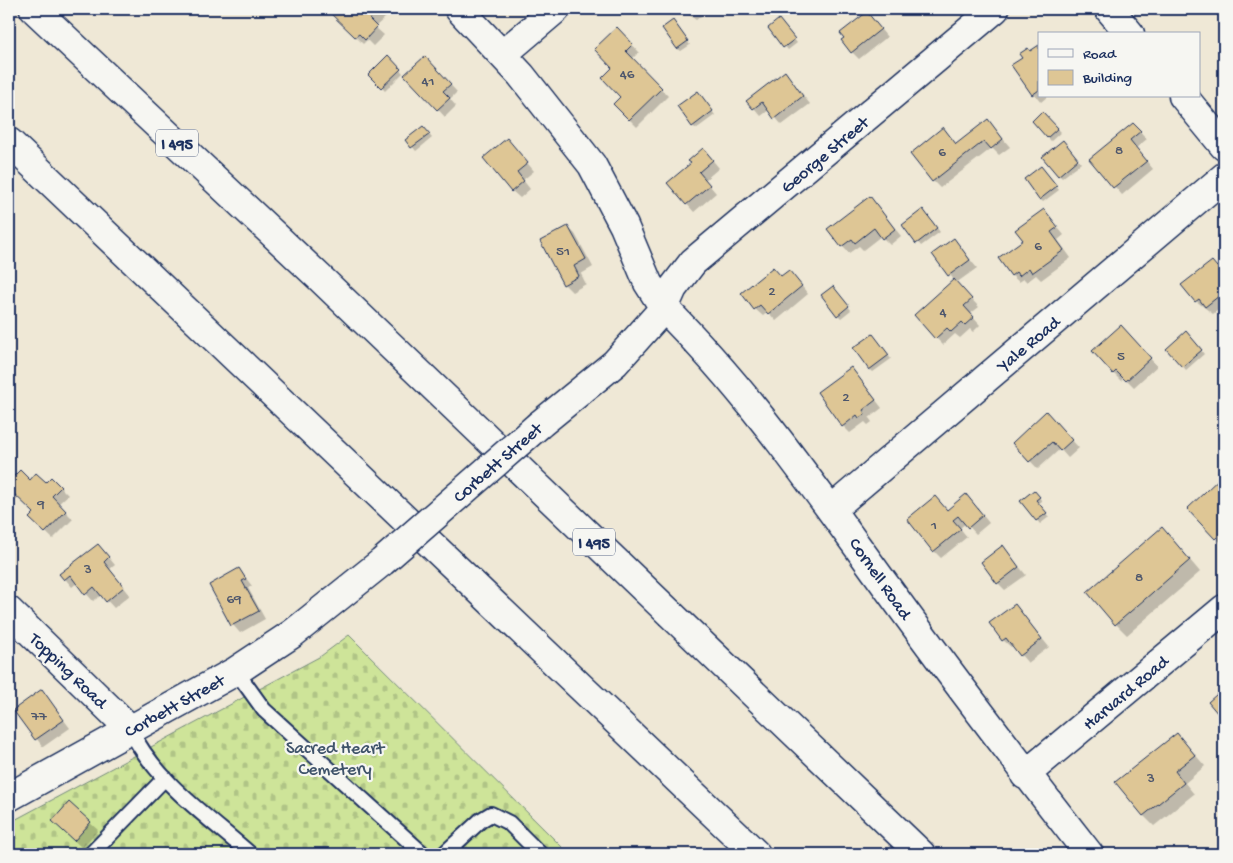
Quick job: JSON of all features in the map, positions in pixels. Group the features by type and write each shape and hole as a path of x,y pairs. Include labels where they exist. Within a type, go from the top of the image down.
{"main road":[{"name":"I 495","path":"34,9 327,285 921,854"},
{"path":"459,9 503,54 545,103 592,165 624,226 648,283 664,308"},
{"path":"503,54 556,9"},
{"name":"George Street","path":"664,308 673,288 693,262 995,9"},
{"path":"1109,9 1128,32"},
{"path":"1186,98 1224,146"},
{"path":"9,142 756,854"},
{"name":"Yale Road","path":"832,509 1224,177"},
{"name":"Corbett Street","path":"9,797 236,671 292,634 382,562 539,425 615,363 664,308"},
{"name":"Cornell Road","path":"664,308 724,371 832,509 1025,775 1089,854"},
{"name":"Harvard Road","path":"1025,775 1224,609"},
{"name":"Topping Road","path":"9,611 130,729"}],"lane":[{"path":"236,671 264,710 423,854"},
{"path":"130,729 139,749 165,778 250,854"},
{"path":"91,854 165,778"},
{"path":"444,854 481,820 491,814 509,823 540,854"}],"green space":[{"name":"Sacred Heart Cemetery","path":"349,635 569,854 9,854 9,823 321,656"}],"building":[{"path":"331,9 379,9 369,19 377,27 365,40 359,34 355,37 328,11"},
{"path":"684,9 694,9 688,14"},
{"path":"867,12 881,29 851,53 841,40 844,38 840,33"},
{"path":"779,19 795,39 783,48 768,28"},
{"path":"673,20 688,41 677,49 662,28"},
{"path":"617,27 633,44 626,51 662,88 629,120 613,104 620,97 602,78 612,68 594,49"},
{"path":"1038,46 1038,91 1032,95 1011,65 1022,58 1019,54 1028,48 1030,51"},
{"path":"388,55 401,69 381,88 368,75"},
{"path":"425,56 451,84 443,91 450,98 437,110 404,75"},
{"path":"785,71 803,96 774,119 762,102 753,109 746,101"},
{"path":"698,91 713,111 692,127 677,106"},
{"path":"1042,111 1058,128 1047,138 1032,121"},
{"path":"988,119 1003,139 991,149 984,141 932,182 910,154 943,127 956,144"},
{"path":"1133,123 1141,131 1130,140 1147,161 1113,188 1089,159"},
{"path":"423,126 430,134 411,148 405,140"},
{"path":"507,138 528,163 517,172 524,181 511,192 483,158"},
{"path":"1063,140 1078,159 1058,176 1042,157"},
{"path":"703,148 713,160 699,172 710,185 686,205 667,183 691,163 688,161"},
{"path":"1041,166 1057,186 1039,200 1024,179"},
{"path":"870,196 895,229 882,239 874,228 855,243 852,239 841,247 827,229"},
{"path":"923,209 937,228 916,244 902,225"},
{"path":"1044,209 1058,227 1051,232 1064,250 1032,273 1029,268 1019,276 1016,272 1011,276 998,258 1023,240 1015,230"},
{"path":"568,226 586,259 574,266 579,276 563,285 540,241"},
{"path":"954,238 970,260 948,276 932,254"},
{"path":"1212,261 1217,267 1224,262 1224,292 1205,307 1199,299 1195,302 1181,285"},
{"path":"773,267 781,276 789,270 802,286 768,314 760,305 754,310 741,293"},
{"path":"954,279 972,299 964,306 974,317 965,325 962,322 951,332 947,328 935,339 914,315"},
{"path":"833,286 849,306 837,316 821,295"},
{"path":"1121,325 1151,358 1126,381 1116,371 1113,374 1092,351"},
{"path":"1186,331 1202,350 1182,367 1166,349"},
{"path":"873,334 889,355 869,370 853,348"},
{"path":"851,367 876,400 863,410 865,414 859,418 857,415 842,427 817,392"},
{"path":"1046,411 1072,440 1060,451 1052,442 1029,462 1012,443"},
{"path":"20,470 30,480 36,473 46,482 51,477 61,487 52,496 66,511 45,533 29,518 34,513 11,491 9,493 9,481"},
{"path":"1224,474 1224,530 1215,539 1187,509"},
{"path":"1034,490 1040,497 1036,500 1047,513 1036,521 1020,501"},
{"path":"966,494 983,515 968,528 958,516 953,520 961,529 933,552 907,519 935,496 947,510"},
{"path":"1162,527 1190,560 1115,625 1087,592"},
{"path":"98,544 109,557 104,562 124,587 106,602 94,587 85,595 70,575 64,580 59,574"},
{"path":"1003,545 1019,567 997,584 981,562"},
{"path":"239,568 246,579 242,581 259,611 231,626 209,585"},
{"path":"1015,604 1042,639 1020,656 1006,638 1002,641 989,623"},
{"path":"1224,688 1224,721 1208,702"},
{"path":"42,689 64,720 35,740 13,710"},
{"path":"1177,733 1195,755 1175,771 1184,783 1143,816 1115,782"},
{"path":"69,802 91,822 74,841 52,821"}]}
